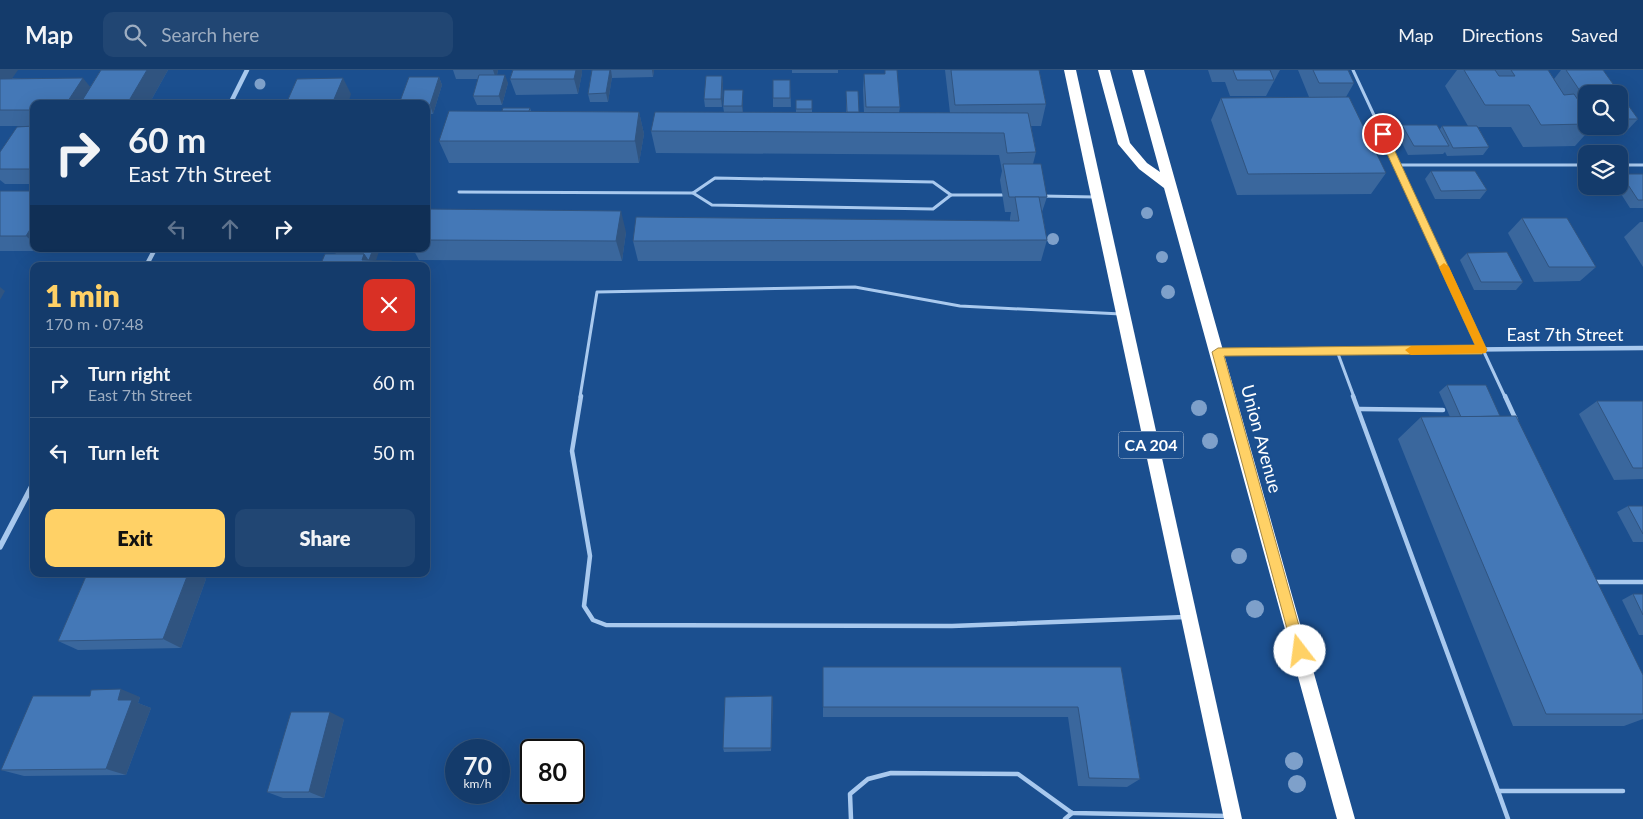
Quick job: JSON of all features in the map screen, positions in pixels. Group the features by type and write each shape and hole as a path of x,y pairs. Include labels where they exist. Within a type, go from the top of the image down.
{"highway":[{"name":"CA 204","path":"1070,70 1233,817"},
{"path":"1104,70 1124,144 1143,166 1171,186"},
{"name":"Union Avenue","path":"1138,70 1218,352 1346,819"}],"street":[{"path":"232,100 247,70"},
{"name":"East 7th Street","path":"1218,352 1643,348"},
{"path":"0,547 30,490"}],"lane":[{"path":"1354,70 1482,350 1517,421"},
{"path":"1397,165 1578,165"},
{"path":"1628,165 1643,165"},
{"path":"693,193 716,178 933,182 951,196"},
{"path":"459,192 693,193 712,205 933,209 951,196 1002,195"},
{"path":"1040,196 1097,197"},
{"path":"1123,314 960,306 855,287 597,292 572,451 590,556 584,606 593,620 606,625 952,626 1189,617"},
{"path":"1337,351 1508,819"},
{"path":"1359,409 1442,410"},
{"path":"1590,573 1599,591"},
{"path":"1594,582 1643,582"},
{"path":"850,819 850,794 868,780 891,773 1018,774 1072,813 1233,817"},
{"path":"1498,791 1623,791"},
{"path":"1065,819 1072,813"}],"building":[{"path":"101,70 147,70 129,100 82,100"},
{"path":"513,70 576,70 574,79 510,79"},
{"path":"592,70 610,70 606,93 588,94"},
{"path":"885,70 897,70 900,107 866,107 864,74 885,74"},
{"path":"951,70 1039,70 1046,104 955,105"},
{"path":"1233,70 1270,70 1274,80 1237,80"},
{"path":"1313,70 1348,70 1354,83 1319,83"},
{"path":"1464,70 1495,70 1499,76 1515,76 1511,70 1548,70 1564,95 1574,94 1578,100 1578,124 1541,125 1529,105 1485,105"},
{"path":"1566,70 1603,70 1614,85 1578,85 1578,88"},
{"path":"479,75 505,75 499,96 473,96"},
{"path":"706,76 722,76 721,99 704,99"},
{"path":"409,77 439,77 430,105 430,100 400,100"},
{"path":"83,78 69,100 30,100 30,110 0,110 0,79"},
{"path":"343,78 334,100 288,100 297,79"},
{"path":"773,80 790,80 790,98 773,98"},
{"path":"724,90 743,90 742,106 723,106"},
{"path":"846,91 858,91 859,112 847,112"},
{"path":"1349,97 1386,173 1248,174 1221,98"},
{"path":"796,100 812,100 812,109 796,109"},
{"path":"1628,105 1638,119 1628,119"},
{"path":"503,108 530,108 529,111 502,111"},
{"path":"449,111 639,112 635,141 439,141"},
{"path":"655,112 1028,113 1036,152 1007,153 1004,133 651,131"},
{"path":"1402,125 1437,125 1449,146 1414,146"},
{"path":"30,126 30,169 0,169 0,152 17,127"},
{"path":"1442,126 1477,126 1489,147 1453,148"},
{"path":"1003,164 1041,164 1047,197 1009,197"},
{"path":"1431,171 1475,171 1487,190 1441,191"},
{"path":"1628,174 1643,174 1643,200 1638,200 1628,185"},
{"path":"0,191 30,191 30,230 26,236 0,236"},
{"path":"1015,197 1039,197 1047,240 633,241 636,217 1019,221"},
{"path":"430,209 621,211 616,241 430,240"},
{"path":"1522,218 1567,218 1596,267 1549,267"},
{"path":"336,252 372,252 369,260 364,254 335,254"},
{"path":"1507,252 1523,282 1481,282 1467,253"},
{"path":"325,254 364,254 362,260 392,261 392,262 322,262"},
{"path":"1447,385 1486,385 1500,416 1461,417"},
{"path":"1597,401 1643,401 1643,468 1633,468"},
{"path":"1516,416 1643,675 1643,714 1546,714 1421,417"},
{"path":"1628,506 1643,506 1643,534"},
{"path":"86,577 187,577 163,639 58,641"},
{"path":"1633,594 1643,594 1643,615"},
{"path":"823,667 1121,667 1140,779 1089,778 1078,707 823,707"},
{"path":"121,689 118,700 132,700 106,769 1,770 33,696 90,696 91,690"},
{"path":"772,696 771,748 723,748 725,697"},
{"path":"291,712 330,712 309,792 267,792"}],"slow traffic":[{"path":"1411,350 1482,350 1444,267"}],"route":[{"path":"1300,651 1218,352 1482,350 1383,134"}]}
